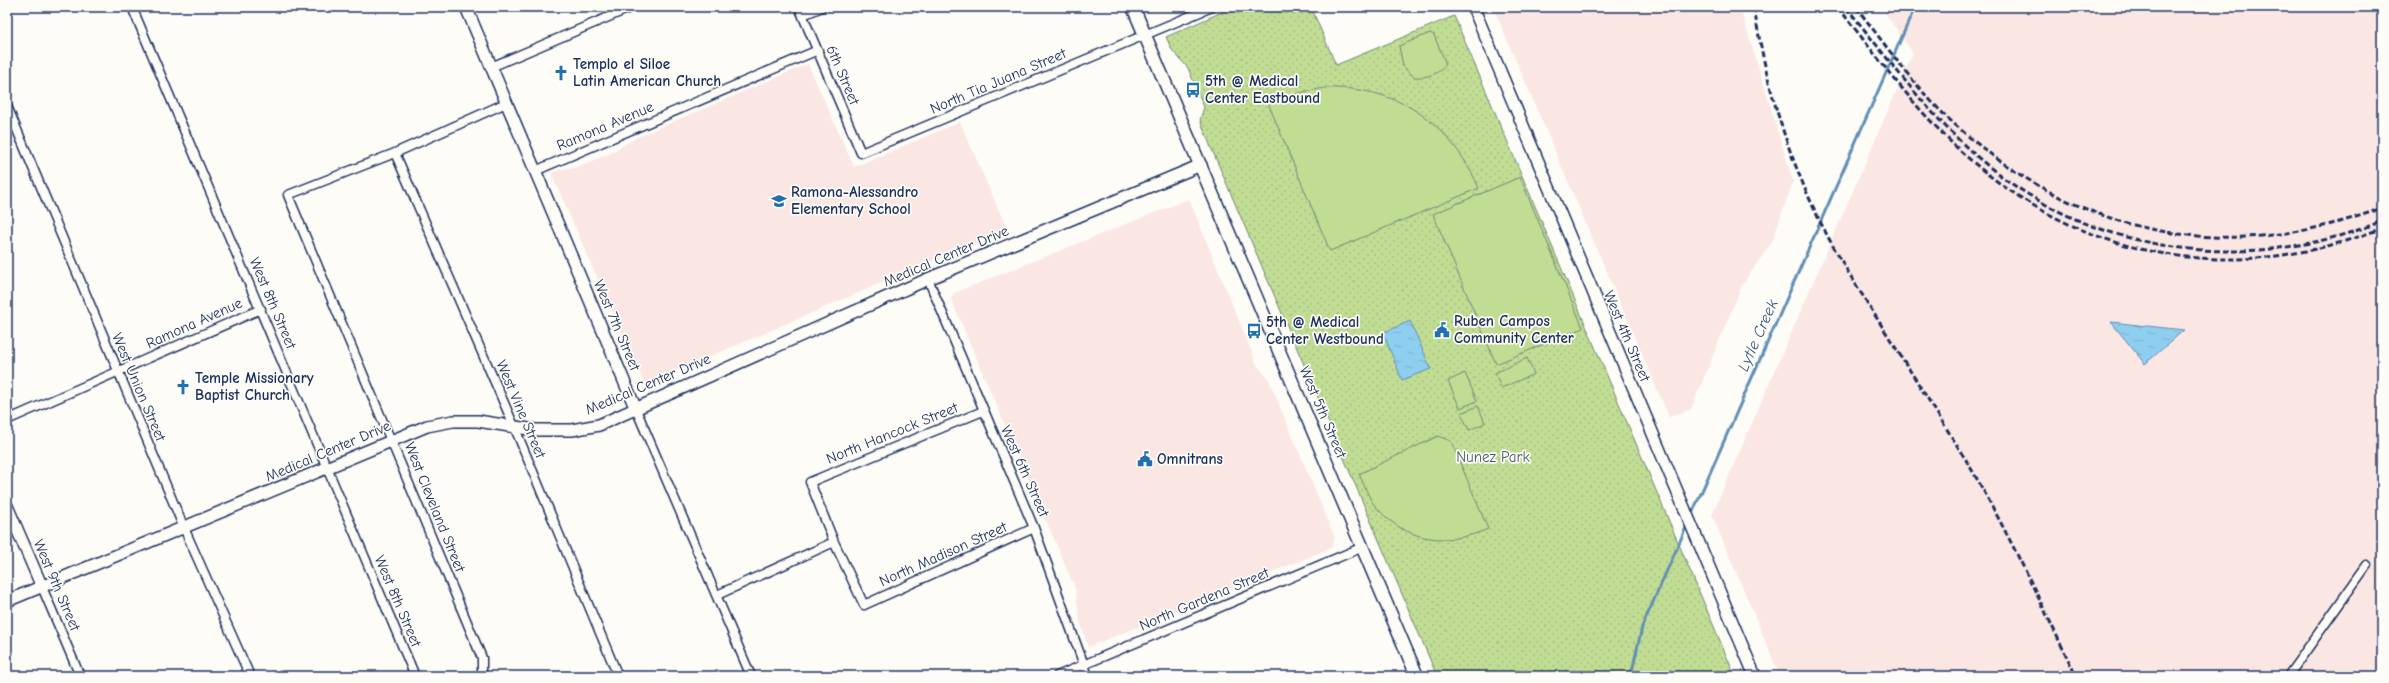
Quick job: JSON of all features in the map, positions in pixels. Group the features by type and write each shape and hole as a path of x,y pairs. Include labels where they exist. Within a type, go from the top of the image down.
{"main road":[{"name":"West 5th Street","path":"1133,7 1417,676"}],"street":[{"name":"West 8th Street","path":"132,7 415,676"},
{"name":"West 7th Street","path":"466,7 635,407 751,676"},
{"path":"491,67 632,7"},
{"name":"6th Street","path":"800,7 861,153"},
{"path":"803,15 822,7"},
{"name":"North Tia Juana Street","path":"861,153 1212,7"},
{"name":"West 4th Street","path":"1473,7 1698,544 1755,676"},
{"name":"Ramona Avenue","path":"535,171 818,50"},
{"path":"395,153 506,103"},
{"name":"West Union Street","path":"7,106 117,372 250,676"},
{"name":"West Cleveland Street","path":"395,153 288,195 393,440 482,658 482,676"},
{"name":"West Vine Street","path":"395,153 514,426 618,676"},
{"name":"Medical Center Drive","path":"7,601 427,426 453,421 478,421 535,430 572,430 598,425 635,407 928,280 1200,165"},
{"name":"West 6th Street","path":"928,280 1034,528 1088,676"},
{"name":"Ramona Avenue","path":"7,420 261,309"},
{"name":"North Hancock Street","path":"834,542 810,482 983,411"},
{"name":"West 9th Street","path":"7,506 80,676"},
{"name":"North Madison Street","path":"834,542 864,605 1034,528"},
{"path":"717,595 834,542"},
{"name":"North Gardena Street","path":"1057,676 1363,548"},
{"path":"2288,676 2367,565"}],"shaded area":[{"path":"1493,7 1740,7 1793,181 1772,242 1742,285 1691,409 1669,417"},
{"path":"1881,7 2382,7 2382,676 1780,676 1712,515 1913,53"},
{"name":"Ramona-Alessandro Elementary School","path":"808,64 854,167 960,122 1007,229 653,381 644,383 551,173 565,168 575,168 609,154 637,137"},
{"path":"1189,199 1257,365 1268,378 1335,538 1331,548 1088,647 1080,621 1075,588 951,299 954,293"}],"green space":[{"name":"Nunez Park","path":"1233,7 1311,7 1336,65 1454,16 1735,676 1437,676 1210,145 1200,120 1204,107 1188,68 1172,50 1166,37"},
{"path":"1430,33 1434,35 1446,64 1432,75 1414,77 1403,66 1399,46"},
{"path":"1325,88 1351,89 1376,94 1398,101 1418,112 1437,127 1453,144 1467,165 1479,188 1330,251 1268,103 1303,92"},
{"path":"1520,177 1583,328 1496,364 1433,214"},
{"path":"1527,358 1534,374 1501,388 1495,373"},
{"path":"1465,373 1477,401 1460,408 1448,381"},
{"path":"1478,406 1485,423 1469,430 1461,413"},
{"path":"1438,436 1451,441 1488,529 1458,538 1428,538 1401,528 1388,519 1371,500 1359,474"}],"water":[{"path":"1410,321 1431,369 1402,380 1383,333"},
{"path":"2111,322 2184,330 2145,364"}],"waterway":[{"name":"Lytle Creek","path":"1691,516 1915,7"},
{"name":"Lytle Creek","path":"1631,676 1642,627 1688,523"}],"railway":[{"path":"1754,7 1770,87 1795,164 1817,215 1851,276 1984,491 2025,570 2076,676"},
{"path":"1838,7 1907,94 1952,143 1998,182 2048,214 2100,237 2154,252 2210,259 2267,257 2324,247 2382,228"},
{"path":"1846,7 1930,110 1967,148 1987,165 2030,196 2077,220 2126,237 2177,247 2229,251 2281,248 2332,238 2382,221"},
{"path":"1856,7 1892,55 1918,86 1945,116 1960,129 2007,166 2056,195 2107,217 2159,231 2213,237 2269,235 2325,226 2382,208"}],"place":[{"name":"Templo el Siloe Latin American Church","path":"561,73"},
{"name":"5th @ Medical Center Eastbound","path":"1193,90"},
{"name":"Ramona-Alessandro Elementary School","path":"779,201"},
{"name":"Ruben Campos Community Center","path":"1442,330"},
{"name":"5th @ Medical Center Westbound","path":"1254,331"},
{"name":"Temple Missionary Baptist Church","path":"183,387"},
{"name":"Omnitrans","path":"1145,459"}]}
